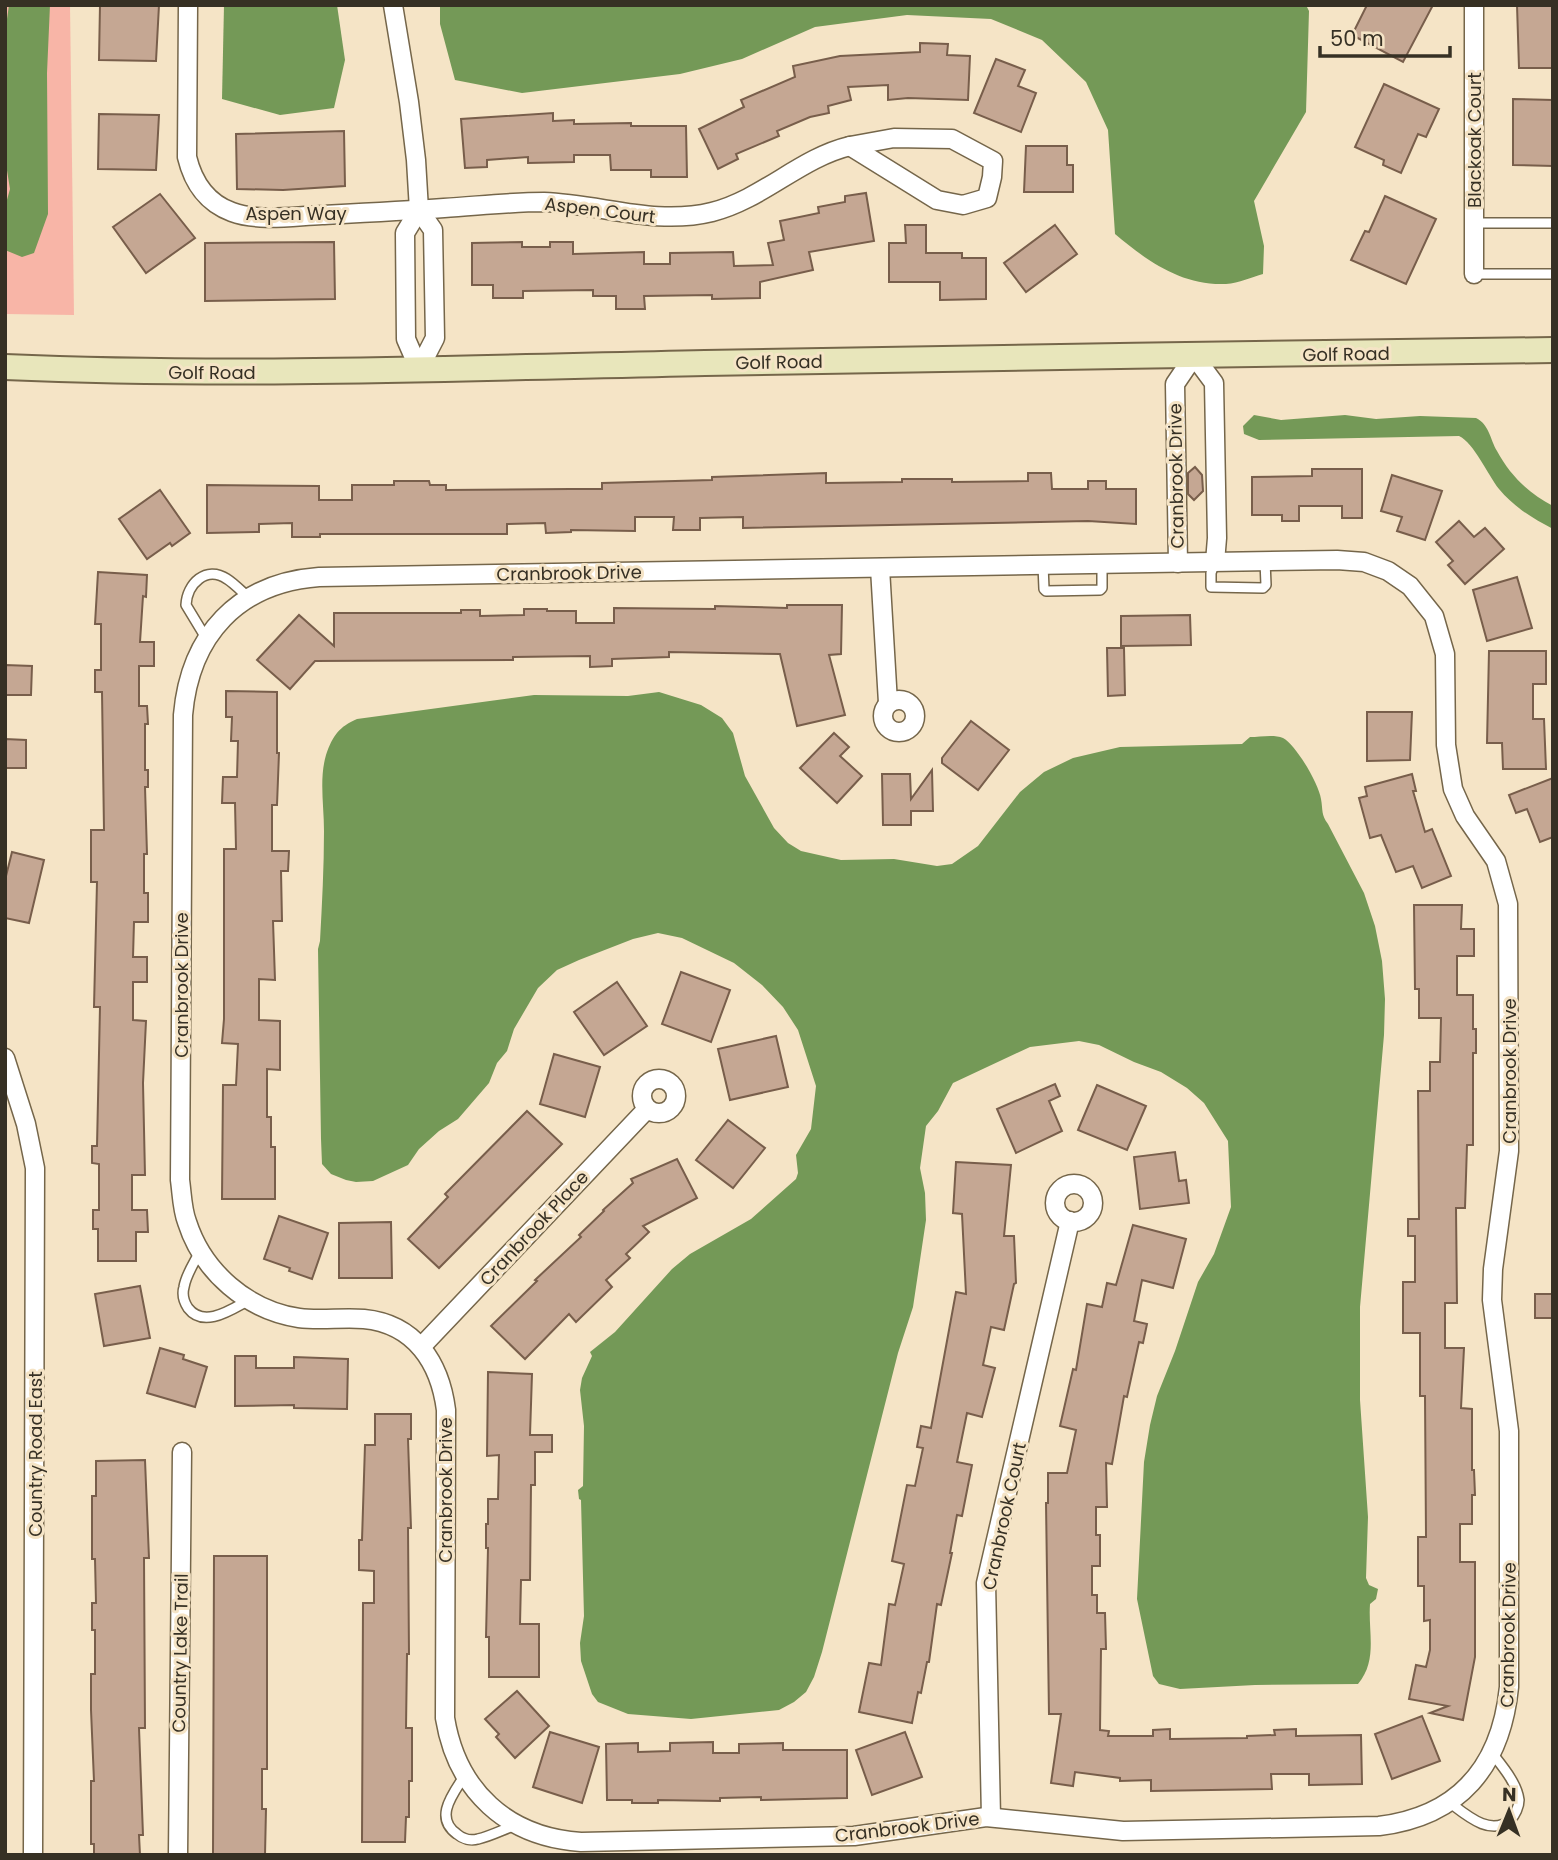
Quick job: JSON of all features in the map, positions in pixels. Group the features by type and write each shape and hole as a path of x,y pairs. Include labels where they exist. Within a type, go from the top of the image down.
{"street":[{"name":"Aspen Way","path":"188,5 187,157 195,181 211,200 233,212 257,216 419,210"},
{"path":"393,5 409,102 419,210 433,230 435,338 419,369"},
{"name":"Blackoak Court","path":"1474,5 1474,274"},
{"name":"Aspen Court","path":"419,210 545,202 642,216 684,217 739,204 829,151 849,146 894,138 953,139 993,161 987,198 963,205 937,200 849,146"},
{"path":"419,210 405,233 406,339 419,369"},
{"name":"Golf Road","path":"5,367 158,372 1553,350"},
{"path":"1194,356 1214,383 1217,538 1215,562"},
{"name":"Cranbrook Drive","path":"1178,562 1175,384 1194,356"},
{"name":"Cranbrook Drive","path":"1337,559 1364,562 1399,578 1427,606 1439,628 1445,653 1446,745 1453,789 1465,816 1496,861 1506,889 1509,918 1509,1151 1493,1269 1492,1300 1509,1431 1509,1688 1506,1715 1492,1753 1471,1783 1449,1802 1416,1818 1380,1826 1123,1831 991,1817 951,1820 854,1836 581,1842 543,1836 516,1825 481,1798 465,1775 451,1747 445,1718 446,1410 439,1375 421,1347 400,1331 378,1322 353,1318 302,1318 249,1300 220,1277 200,1251 187,1223 180,1180 183,715 188,678 206,638 225,615 249,597 275,585 319,577 1265,561 1337,559"},
{"path":"880,568 888,703"},
{"name":"Country Road East","path":"5,1058 26,1124 36,1168 33,1855"},
{"name":"Cranbrook Place","path":"421,1347 647,1109"},
{"name":"Cranbrook Court","path":"991,1817 986,1583 1070,1221"},
{"name":"Country Lake Trail","path":"178,1855 182,1452"}],"lane":[{"path":"1474,223 1553,223"},
{"path":"1474,274 1553,274"},
{"path":"1215,562 1210,587 1214,589 1263,588 1266,585 1265,561"},
{"path":"1043,565 1046,591 1100,590 1102,564"},
{"path":"206,638 186,605 189,588 194,582 201,577 219,575 249,597"},
{"path":"200,1251 184,1284 183,1292 184,1299 193,1312 200,1316 215,1317 249,1300"},
{"path":"1449,1802 1472,1819 1489,1826 1499,1827 1513,1818 1519,1799 1513,1782 1492,1753"},
{"path":"465,1775 446,1808 448,1825 453,1832 469,1839 478,1839 516,1825"}],"shaded area":[{"path":"5,5 70,5 74,315 5,314"},
{"path":"9,5 50,5 47,73 48,214 34,253 22,257 5,250 5,207 10,189 5,158 5,33"},
{"path":"224,5 337,5 345,60 334,108 280,115 222,99"},
{"path":"440,5 1306,5 1309,11 1306,112 1254,201 1264,246 1263,274 1226,284 1210,284 1166,270 1115,234 1108,130 1086,82 1042,40 991,19 907,15 815,27 742,59 680,74 522,93 455,80 440,24"},
{"path":"1254,415 1281,420 1345,415 1376,419 1420,416 1476,418 1487,428 1497,451 1514,476 1553,506 1553,529 1511,501 1495,483 1475,452 1459,436 1259,440 1244,434 1243,426"},
{"path":"659,692 701,705 722,718 733,733 745,776 774,828 788,843 801,851 841,860 894,859 937,866 952,864 978,846 1020,792 1044,772 1073,758 1120,747 1242,744 1250,737 1271,736 1283,738 1300,756 1319,792 1324,818 1364,893 1375,926 1382,961 1385,999 1360,1307 1360,1400 1368,1517 1366,1578 1369,1585 1378,1589 1376,1599 1370,1604 1370,1656 1358,1684 1180,1689 1159,1684 1153,1676 1137,1599 1144,1462 1157,1396 1198,1282 1214,1254 1231,1207 1228,1141 1204,1103 1187,1088 1161,1072 1099,1045 1079,1041 1030,1047 953,1083 938,1111 926,1126 920,1168 925,1193 926,1220 913,1307 898,1353 822,1652 806,1692 779,1710 691,1719 628,1714 598,1702 592,1694 581,1661 580,1643 584,1616 581,1500 578,1490 583,1486 584,1426 580,1390 582,1378 592,1356 590,1352 615,1332 672,1269 690,1254 751,1219 796,1179 796,1155 811,1129 816,1086 798,1030 783,1007 762,985 734,963 682,938 658,933 633,939 557,970 538,988 514,1029 507,1051 497,1063 489,1083 458,1119 419,1149 408,1165 373,1181 356,1182 331,1174 322,1164 321,1139 318,949 324,858 323,773 326,755 334,737 357,719 534,695 628,696"}],"building":[{"path":"100,5 159,5 156,61 99,60"},
{"path":"1367,5 1433,5 1403,62 1352,35"},
{"path":"1517,5 1553,5 1553,68 1519,68"},
{"path":"920,43 948,44 947,55 970,56 968,100 888,100 888,85 848,87 851,100 828,106 829,113 810,117 777,131 779,136 736,154 738,159 718,169 699,129 744,107 741,100 795,77 793,66 840,56 920,52"},
{"path":"996,59 1025,70 1018,86 1036,93 1021,132 974,113"},
{"path":"1384,84 1439,109 1426,137 1418,134 1401,173 1383,165 1384,160 1355,147"},
{"path":"1513,99 1553,100 1553,166 1513,165"},
{"path":"553,113 553,121 574,120 574,124 686,126 687,177 651,177 651,170 611,170 610,155 574,155 574,162 528,163 528,157 487,160 487,167 465,168 461,119"},
{"path":"99,114 159,115 156,170 98,169"},
{"path":"344,131 345,186 283,190 237,189 236,134"},
{"path":"1026,146 1067,146 1067,165 1073,165 1073,192 1024,192"},
{"path":"866,193 874,241 809,252 813,270 760,282 760,298 712,299 712,295 644,296 645,309 616,309 616,296 593,296 593,290 523,291 523,298 493,298 493,285 472,285 472,243 522,242 522,247 550,247 550,242 573,242 573,254 644,252 644,264 670,264 670,253 733,252 734,266 773,265 768,243 784,240 780,221 819,213 818,207 845,202 845,196"},
{"path":"160,194 195,238 146,273 113,227"},
{"path":"1385,196 1436,219 1406,284 1351,260 1365,231 1369,232"},
{"path":"905,225 926,225 926,253 962,253 962,258 986,258 986,299 940,300 940,282 889,282 889,243 906,243"},
{"path":"1055,225 1077,254 1026,292 1004,263"},
{"path":"334,242 335,299 205,301 205,243"},
{"path":"1195,467 1202,475 1203,491 1194,500 1188,494 1188,473"},
{"path":"1312,469 1362,469 1362,518 1342,518 1342,506 1299,506 1299,521 1282,521 1282,515 1252,515 1252,477 1312,476"},
{"path":"826,473 826,483 902,482 902,479 952,479 952,482 1028,481 1028,473 1051,473 1052,489 1088,489 1088,481 1106,481 1106,489 1136,489 1136,524 1088,521 743,528 743,517 700,518 700,530 673,530 674,517 635,517 635,531 571,530 546,533 545,523 507,524 507,534 320,534 320,537 292,537 292,523 259,524 259,532 207,533 207,485 319,486 319,500 352,500 352,485 394,485 394,481 429,481 430,485 446,485 446,490 602,489 602,483"},
{"path":"1392,475 1442,491 1425,540 1397,531 1402,517 1381,511"},
{"path":"160,490 190,533 147,559 119,519"},
{"path":"1459,521 1474,537 1485,528 1504,549 1465,584 1448,565 1453,561 1436,542"},
{"path":"98,572 147,575 140,642 154,642 154,666 139,666 139,706 147,706 148,724 145,724 145,770 148,770 148,787 145,787 147,854 144,854 144,893 148,893 148,922 134,922 133,957 147,957 147,982 133,982 133,1020 146,1021 143,1083 145,1175 132,1175 132,1210 147,1210 148,1232 136,1232 136,1261 98,1261 98,1229 93,1229 93,1210 99,1210 99,1164 92,1163 92,1146 97,1146 100,1007 94,1007 97,882 91,882 91,830 104,830 102,692 95,692 95,670 101,670 101,624 95,624"},
{"path":"1517,577 1532,628 1487,641 1473,590"},
{"path":"787,605 842,605 841,654 829,655 845,715 797,726 780,654 669,652 669,657 612,659 612,666 590,667 590,656 513,657 513,660 315,661 290,689 257,660 299,615 334,646 334,613 461,613 461,610 480,610 480,616 524,615 524,609 547,609 576,611 576,623 614,623 614,608 787,608"},
{"path":"1190,615 1191,645 1121,646 1121,616"},
{"path":"1107,648 1124,648 1125,695 1108,696"},
{"path":"1489,651 1546,651 1546,684 1533,684 1533,719 1544,719 1546,769 1503,769 1502,743 1487,743"},
{"path":"5,665 32,666 31,695 5,695"},
{"path":"226,691 277,692 279,753 277,805 272,805 272,851 289,851 288,871 281,871 282,921 273,921 275,980 259,979 259,1020 280,1021 280,1070 267,1069 267,1117 271,1117 271,1147 275,1147 275,1199 222,1199 223,1085 236,1085 238,1044 222,1043 224,849 236,849 235,803 222,803 223,777 237,777 238,741 231,741 232,717 226,717"},
{"path":"1367,712 1412,712 1410,760 1367,761"},
{"path":"971,721 1009,750 978,790 942,763 942,758"},
{"path":"834,733 849,747 840,756 862,776 837,803 800,768"},
{"path":"5,739 26,740 26,768 5,768"},
{"path":"932,770 933,811 911,811 911,825 883,825 882,774 910,774 911,799"},
{"path":"1412,774 1416,791 1413,791 1425,832 1432,829 1451,876 1422,888 1413,866 1396,872 1381,835 1370,838 1359,798 1367,796 1365,787"},
{"path":"1553,778 1553,837 1540,842 1527,809 1516,813 1509,795"},
{"path":"12,852 44,860 29,923 5,918 5,880"},
{"path":"1414,905 1462,905 1461,929 1474,929 1474,956 1457,956 1457,995 1473,995 1473,1029 1476,1029 1476,1053 1473,1053 1473,1145 1467,1145 1465,1208 1456,1208 1457,1303 1445,1303 1445,1348 1464,1348 1461,1408 1472,1409 1472,1470 1475,1495 1472,1495 1472,1524 1460,1524 1460,1562 1475,1562 1475,1657 1463,1720 1430,1713 1448,1706 1409,1699 1416,1665 1426,1667 1430,1650 1430,1620 1424,1621 1424,1586 1418,1586 1418,1537 1426,1537 1425,1396 1420,1396 1420,1333 1403,1333 1403,1282 1415,1282 1415,1236 1408,1236 1408,1219 1419,1219 1418,1091 1430,1091 1430,1062 1440,1062 1441,1018 1419,1018 1419,989 1415,989"},
{"path":"681,972 730,990 711,1042 662,1024"},
{"path":"617,982 647,1026 604,1055 574,1012"},
{"path":"776,1036 788,1087 730,1100 718,1049"},
{"path":"554,1054 600,1067 585,1117 540,1104"},
{"path":"1055,1084 1060,1096 1049,1101 1062,1131 1016,1153 997,1109"},
{"path":"1097,1085 1146,1106 1127,1150 1078,1130"},
{"path":"527,1111 562,1144 439,1268 408,1239 448,1197 445,1194"},
{"path":"728,1120 765,1148 733,1188 696,1160"},
{"path":"1175,1152 1179,1181 1186,1180 1189,1203 1140,1209 1134,1157"},
{"path":"677,1159 697,1198 643,1226 649,1232 626,1254 630,1258 606,1280 612,1287 576,1322 569,1314 525,1359 491,1326 581,1237 579,1235 603,1210 633,1183 631,1179"},
{"path":"956,1162 1011,1165 1004,1236 1014,1236 1016,1283 1004,1330 991,1327 983,1365 995,1368 982,1417 967,1413 957,1462 972,1465 962,1516 957,1515 941,1605 937,1604 929,1662 921,1693 918,1692 912,1723 859,1712 869,1663 881,1665 889,1604 895,1605 904,1564 892,1561 907,1485 915,1486 923,1448 917,1447 921,1426 931,1428 956,1292 966,1294 962,1214 953,1213"},
{"path":"279,1216 328,1233 312,1279 264,1259"},
{"path":"391,1222 392,1278 339,1278 339,1223"},
{"path":"1133,1225 1186,1239 1173,1288 1142,1280 1134,1321 1147,1324 1143,1343 1139,1342 1127,1397 1124,1396 1112,1464 1106,1463 1107,1507 1096,1507 1100,1566 1092,1566 1092,1595 1097,1595 1097,1613 1105,1613 1106,1649 1101,1649 1100,1730 1109,1731 1108,1736 1153,1736 1153,1730 1170,1729 1170,1739 1247,1738 1275,1735 1274,1730 1296,1729 1296,1736 1361,1735 1362,1784 1309,1785 1309,1774 1271,1774 1272,1789 1151,1791 1151,1780 1120,1781 1120,1778 1075,1772 1073,1786 1051,1783 1061,1714 1049,1714 1046,1503 1048,1473 1067,1473 1076,1430 1060,1426 1073,1369 1076,1370 1087,1304 1102,1307 1107,1283 1116,1285"},
{"path":"140,1286 150,1338 104,1346 95,1294"},
{"path":"1535,1294 1553,1294 1553,1318 1535,1318"},
{"path":"160,1348 184,1355 183,1359 207,1367 195,1407 147,1393"},
{"path":"235,1356 256,1356 256,1368 294,1368 294,1357 348,1359 347,1409 294,1408 294,1405 235,1406"},
{"path":"488,1372 532,1374 530,1435 552,1435 552,1452 535,1452 535,1485 531,1485 530,1580 521,1580 520,1624 539,1624 539,1677 489,1677 489,1637 486,1637 486,1524 488,1499 498,1499 499,1455 487,1456"},
{"path":"375,1414 411,1414 411,1439 408,1439 411,1528 408,1528 409,1654 406,1728 412,1728 412,1781 409,1781 409,1817 406,1817 405,1842 362,1842 363,1603 374,1603 374,1571 359,1570 359,1540 362,1540 365,1445 375,1445"},
{"path":"145,1460 149,1558 144,1558 145,1728 139,1728 143,1835 139,1835 140,1855 94,1855 94,1844 91,1844 91,1781 94,1781 91,1674 95,1674 95,1630 92,1630 92,1603 96,1603 95,1559 92,1559 92,1496 96,1496 96,1461"},
{"path":"214,1556 267,1556 267,1769 262,1769 262,1809 266,1809 265,1855 213,1855"},
{"path":"517,1691 549,1726 515,1758 496,1737 499,1734 485,1719"},
{"path":"1422,1716 1440,1761 1392,1779 1375,1734"},
{"path":"550,1732 599,1747 582,1803 533,1787"},
{"path":"905,1732 922,1777 872,1795 856,1750"},
{"path":"713,1742 713,1753 739,1753 739,1744 783,1743 783,1750 847,1750 847,1798 720,1798 720,1801 658,1800 658,1803 607,1800 606,1744 638,1743 638,1752 670,1751 670,1743"}]}
